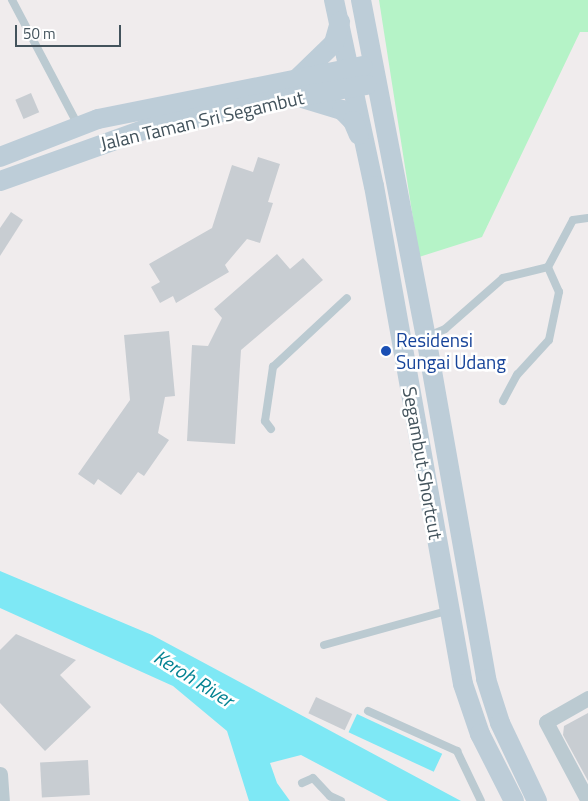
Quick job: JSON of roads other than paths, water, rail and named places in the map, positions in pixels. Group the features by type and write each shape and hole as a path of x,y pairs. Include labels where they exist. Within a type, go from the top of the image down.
{"main road":[{"name":"Segambut Shortcut","path":"334,0 367,153 464,684 480,734 514,801"},
{"name":"Segambut Shortcut","path":"361,0 426,337 486,679 500,723 537,801"},
{"path":"340,22 334,43 297,88 342,110 353,121 367,153"},
{"name":"Jalan Taman Sri Segambut","path":"0,157 78,125 376,73"},
{"name":"Jalan Taman Sri Segambut","path":"0,181 137,132 297,88"}],"street":[{"path":"588,698 546,722 588,801"},
{"path":"0,774 2,801"}],"lane":[{"path":"12,0 78,125"},
{"path":"426,337 445,328 503,278 548,267 573,220 588,218"},
{"path":"502,401 517,375 549,340 559,292 548,267"},
{"path":"271,430 265,421 273,367 347,298"},
{"path":"324,645 450,610"},
{"path":"368,711 457,752 481,801"},
{"path":"302,783 313,778 330,796 341,801"}],"water":[{"name":"Keroh River","path":"0,571 152,635 461,801 388,801 301,755 270,763 277,783 290,801 249,801 227,731 173,686 0,608"},
{"path":"357,714 442,754 434,772 349,732"}],"place":[{"name":"Residensi Sungai Udang","path":"386,351"}]}
